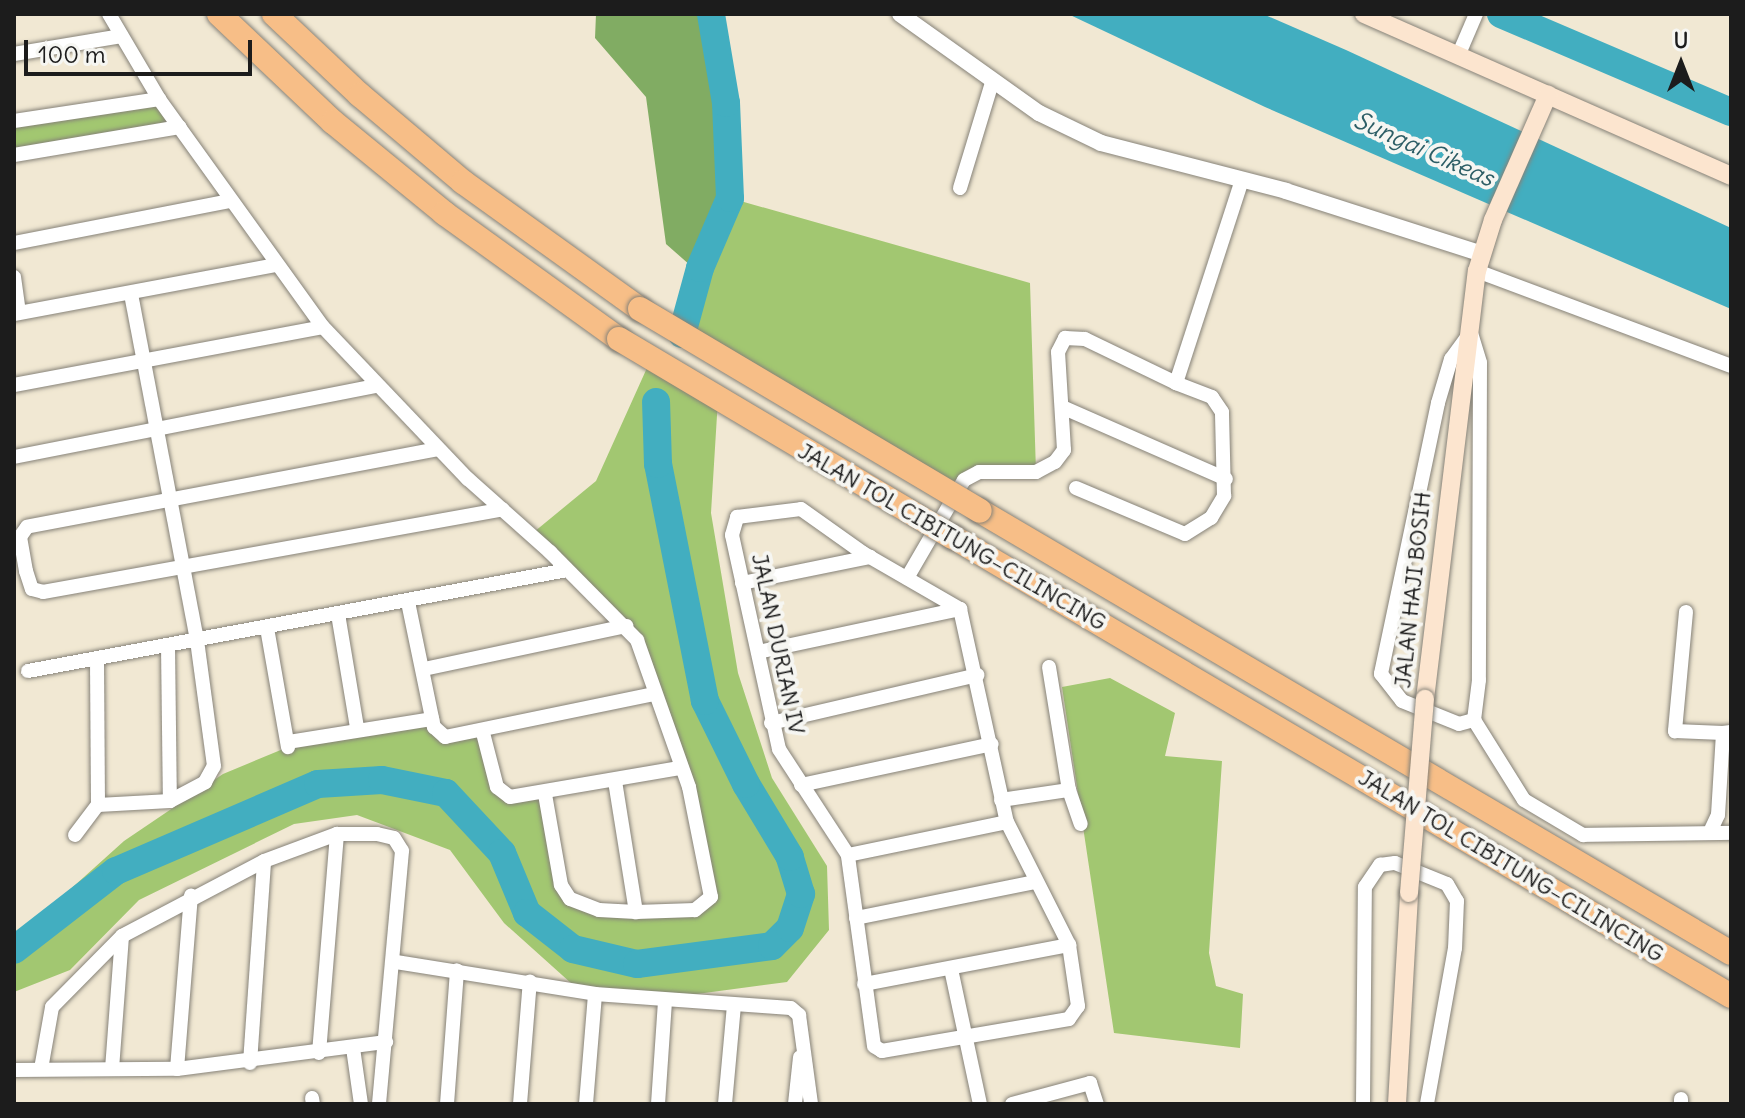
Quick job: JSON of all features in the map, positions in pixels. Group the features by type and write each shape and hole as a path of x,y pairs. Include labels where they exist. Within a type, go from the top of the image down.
{"highway":[{"name":"JALAN TOL CIBITUNG–CILINCING","path":"219,14 333,122 444,213 619,339 1731,996"},
{"name":"JALAN TOL CIBITUNG–CILINCING","path":"274,14 360,95 463,182 640,309 1731,953"}],"main road":[{"path":"1364,14 1731,176"},
{"name":"JALAN HAJI BOSIH","path":"1397,1104 1409,893 1425,699 1480,262 1493,220 1548,95"}],"street":[{"path":"109,14 159,99 323,327 438,449 626,626 641,649 702,837 711,897 695,910 636,912 583,906 563,892 545,794"},
{"path":"900,14 992,83 1101,143 1242,180 1480,262 1731,366"},
{"path":"1458,56 1474,17"},
{"path":"14,54 122,36"},
{"path":"960,188 992,83"},
{"path":"14,121 159,99"},
{"path":"14,155 180,127"},
{"path":"1176,383 1242,180"},
{"path":"14,243 230,201"},
{"path":"14,277 17,313 276,265"},
{"path":"98,805 170,801 205,782 214,766 197,640 131,294"},
{"path":"14,385 144,364 323,327"},
{"path":"1471,331 1480,363 1479,680 1474,720 1524,800 1583,835 1731,833"},
{"path":"1471,331 1451,359 1438,403 1381,674 1402,701 1459,724 1474,720"},
{"path":"907,578 964,480 979,472 1036,472 1055,462 1064,450 1058,352 1069,336 1212,397 1222,412 1226,479 1221,507 1195,531 1185,534 1076,488"},
{"path":"14,457 157,433 376,386"},
{"path":"1062,407 1226,479"},
{"path":"438,449 169,503 27,527 20,537 31,587 40,593 503,509"},
{"name":"JALAN DURIAN IV","path":"960,609 870,557 801,509 737,517 732,535 771,723 788,770 848,855 874,1046 887,1051 966,1036"},
{"path":"742,583 870,557"},
{"path":"28,671 567,570"},
{"path":"408,602 432,719 445,737 483,733 655,694"},
{"path":"758,652 960,609 978,675 1007,822 1034,882 1069,945 1078,1006 1069,1019 966,1036"},
{"path":"1686,612 1675,731 1727,732 1728,761 1718,815 1710,832"},
{"path":"338,614 357,728"},
{"path":"424,669 626,626"},
{"path":"267,628 288,744 357,728 432,719"},
{"path":"168,646 170,801"},
{"path":"75,835 98,805 97,658"},
{"path":"1049,667 1069,790 1081,824"},
{"path":"771,723 978,675"},
{"path":"483,733 502,794 545,794 680,768"},
{"path":"801,785 992,744"},
{"path":"615,781 636,912"},
{"path":"1001,800 1069,790"},
{"path":"848,855 1007,822"},
{"path":"319,1053 337,834"},
{"path":"41,1069 52,1007 122,936 191,896 264,861 337,834 387,835 401,846 396,962 379,1104"},
{"path":"250,1063 264,861"},
{"path":"1363,1104 1365,887 1380,865 1395,863 1447,884 1457,901 1455,948 1427,1104"},
{"path":"856,918 1034,882"},
{"path":"177,1069 191,896"},
{"path":"112,1069 122,936"},
{"path":"864,984 1069,945"},
{"path":"396,962 530,981 595,994 665,1002 791,1008 799,1015 803,1034 811,1104"},
{"path":"951,969 980,1104"},
{"path":"447,1104 457,970"},
{"path":"520,1104 530,981"},
{"path":"586,1104 595,994"},
{"path":"658,1104 665,1002"},
{"path":"725,1104 734,1005"},
{"path":"795,1104 803,1034"},
{"path":"14,1070 177,1069 250,1063 386,1042"},
{"path":"353,1048 361,1104"},
{"path":"1012,1104 1090,1083 1097,1104"}],"green space":[{"path":"596,14 711,14 726,103 730,198 699,273 666,244 646,97 595,38"},
{"path":"159,99 180,127 14,155 14,121"},
{"path":"730,198 1030,283 1036,472 979,472 953,495 682,334 699,273"},
{"path":"651,359 718,399 711,513 738,673 772,778 827,866 829,930 787,982 667,998 572,984 504,923 450,850 357,815 294,824 139,900 70,970 14,992 14,940 124,841 223,774 288,747 432,719 436,731 483,733 499,791 545,794 563,892 583,906 684,910 713,889 645,657 534,532 596,481"},
{"path":"1110,678 1175,713 1165,756 1222,761 1209,953 1216,986 1243,994 1240,1048 1114,1033 1062,687"}],"water":[{"name":"Sungai Cikeas","path":"1068,14 1263,14 1346,50 1731,228 1731,309 1265,107"}],"waterway":[{"path":"682,334 700,268 730,198 726,103 711,14"},
{"path":"1501,14 1731,112"},
{"path":"14,950 116,871 318,784 382,780 446,793 502,853 527,913 573,949 637,964 772,946 790,928 801,894 790,857 746,784 705,701 658,464 656,402"}]}
